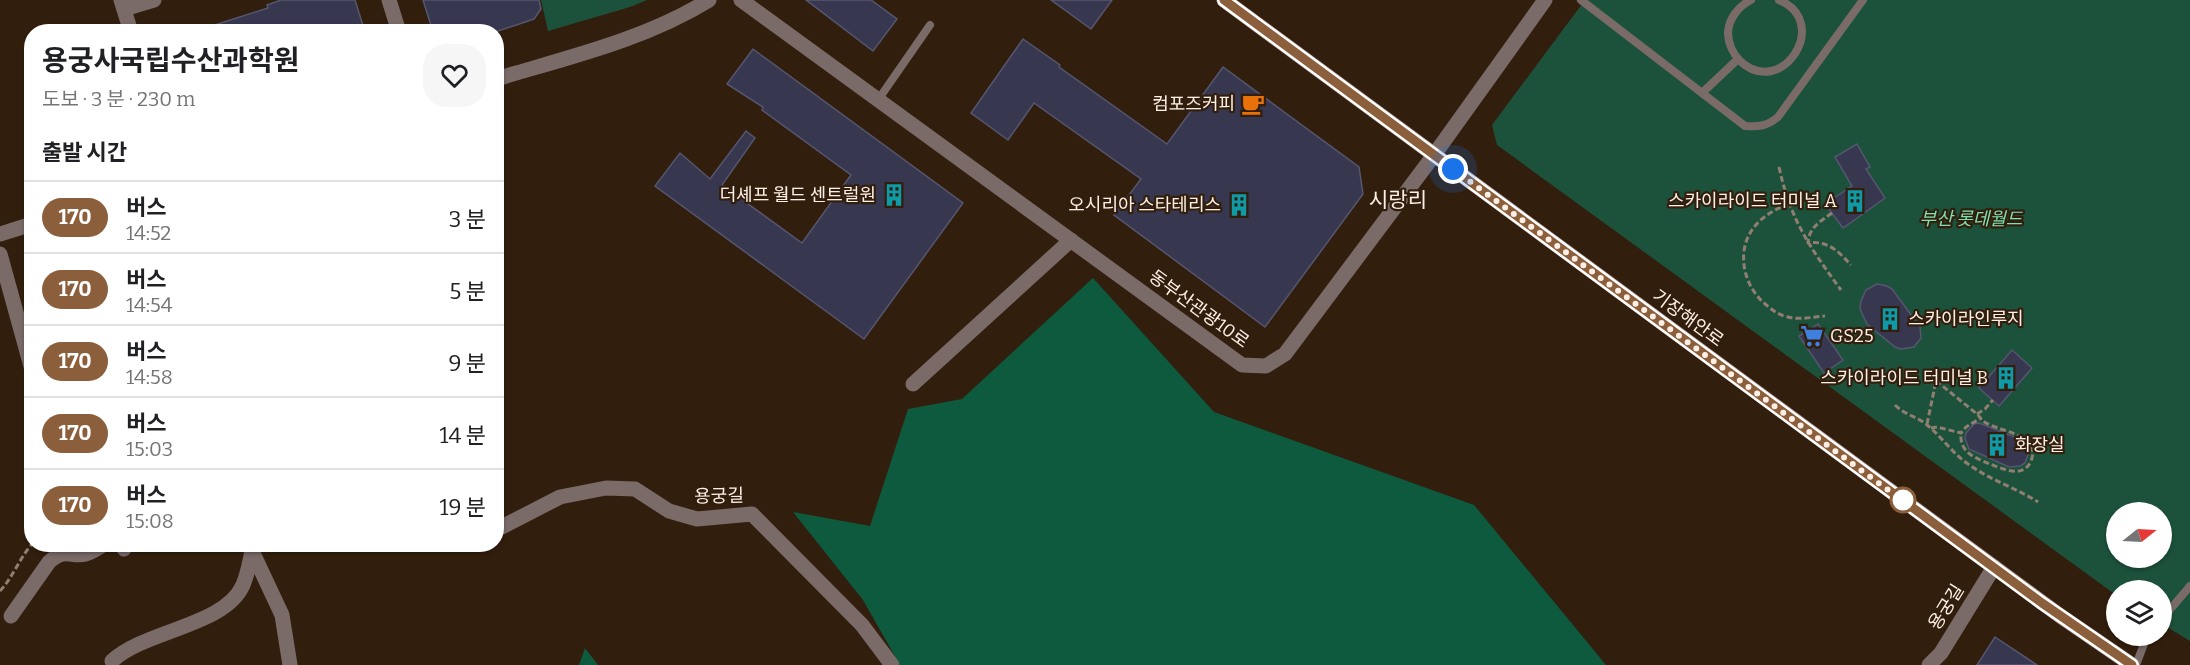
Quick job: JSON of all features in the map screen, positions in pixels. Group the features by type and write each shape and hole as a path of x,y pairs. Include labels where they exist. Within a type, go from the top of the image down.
{"main road":[{"name":"기장해안로","path":"1224,0 1994,567 2134,665"}],"street":[{"path":"129,24 123,5 154,0"},
{"path":"389,0 396,24"},
{"path":"504,77 641,34 685,15 709,0"},
{"name":"동부산관광10로","path":"741,0 1242,365 1266,366 1285,354 1434,155 1545,0"},
{"path":"0,234 24,226"},
{"path":"912,384 1071,240"},
{"path":"0,254 24,341"},
{"name":"용궁길","path":"504,526 560,497 606,488 635,489 669,511 697,519 752,514 862,625 892,665"},
{"path":"11,616 57,554 89,552"},
{"path":"112,661 123,651 190,624 228,605 243,586 251,552"},
{"path":"254,552 282,615 290,665"},
{"name":"용궁길","path":"1929,665 1941,653 1994,567"}],"lane":[{"path":"1581,0 1745,126 1768,125 1778,117 1863,0"},
{"path":"1751,0 1741,6 1730,22 1729,42 1738,59 1754,70 1764,71 1774,70 1791,61 1797,53 1802,34 1797,15 1785,2"},
{"path":"878,100 930,25"},
{"path":"1702,93 1738,59"},
{"path":"2172,607 2190,586"},
{"path":"2134,665 2143,646"}],"path":[{"path":"1779,167 1789,204 1808,243 1841,290"},
{"path":"1789,204 1764,217 1750,232 1743,252 1746,273 1754,292 1777,313 1798,318 1825,316"},
{"path":"1808,243 1808,237 1815,225 1832,213"},
{"path":"1808,243 1820,243 1835,248 1851,265"},
{"path":"1929,375 1977,414 1981,418 1983,421 2027,441 2032,458 2025,468 2011,472 1972,457 1963,446 1961,433 1981,418"},
{"path":"1927,424 1936,381"},
{"path":"1977,414 1993,400"},
{"path":"1895,405 1900,411 1927,424 1967,464 1987,477 2022,492 2038,502"},
{"path":"1930,428 1937,427 1961,433"},
{"path":"0,591 9,582 25,552"}],"green space":[{"path":"541,0 647,0 548,31"},
{"name":"부산 롯데월드","path":"1585,0 2190,0 2190,641 2172,630 2172,580 2106,580 2106,588 1497,145 1492,125"},
{"path":"1093,278 1214,412 1474,505 1606,665 900,665 863,600 793,512 870,526 908,409 962,399"},
{"path":"585,648 598,665 579,665"}],"building":[{"path":"281,0 355,0 362,24 218,24 268,8 267,5"},
{"path":"423,0 539,0 541,9 534,19 504,29 504,24 430,24"},
{"path":"806,0 871,0 897,19 873,51"},
{"path":"1051,0 1112,0 1091,29"},
{"name":"오시리아 스타테리스","path":"1023,39 1167,144 1223,67 1359,167 1363,194 1265,327 1114,215 1141,179 1034,103 1008,140 971,113"},
{"name":"더셰프 월드 센트럴원","path":"753,49 963,203 864,339 655,186 680,153 710,179 746,131 755,138 722,185 802,243 851,175 762,110 763,107 727,84"},
{"name":"스카이라이드 터미널 A","path":"1857,144 1870,167 1866,169 1885,198 1843,228 1825,204 1852,186 1835,157"},
{"name":"스카이라인루지","path":"1877,284 1892,289 1920,327 1921,338 1914,347 1901,349 1895,347 1867,324 1860,309 1861,301 1866,290"},
{"path":"1818,324 1843,360 1824,373 1799,336"},
{"name":"스카이라이드 터미널 B","path":"2012,350 2032,368 1999,406 1979,388"},
{"name":"화장실","path":"1979,423 2025,441 2029,452 2025,463 2009,467 1969,449 1965,438 1966,433 1974,424"},
{"path":"1995,637 2037,665 1977,665"}],"bus line":[{"name":"170","path":"1224,0 2042,603 2132,665"}],"place":[{"name":"컴포즈커피","path":"1253,104"},
{"name":"더셰프 월드 센트럴원","path":"894,195"},
{"name":"스카이라이드 터미널 A","path":"1855,201"},
{"name":"오시리아 스타테리스","path":"1239,205"},
{"name":"스카이라인루지","path":"1890,319"},
{"name":"GS25","path":"1812,336"},
{"name":"스카이라이드 터미널 B","path":"2006,378"},
{"name":"화장실","path":"1997,445"}],"district":[{"name":"시랑리","path":"1398,200"}],"route":[{"path":"1453,169 1907,504 1903,500"}]}
